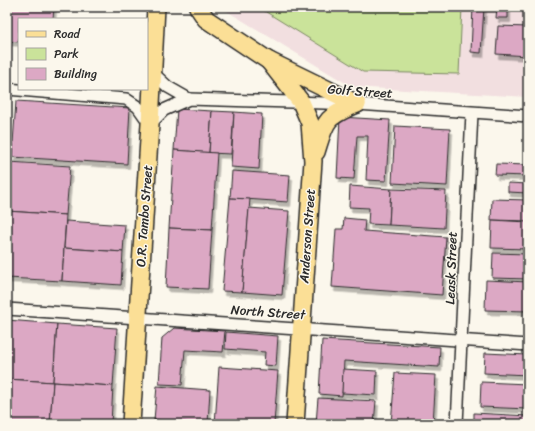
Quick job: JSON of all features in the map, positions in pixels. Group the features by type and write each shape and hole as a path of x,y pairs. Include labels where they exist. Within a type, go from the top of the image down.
{"main road":[{"name":"O.R. Tambo Street","path":"131,424 156,7"},
{"path":"198,7 206,19 269,61 357,104"},
{"name":"Anderson Street","path":"269,61 301,102 310,122 313,161 295,424"},
{"path":"313,161 324,125 332,115 357,104"}],"street":[{"path":"153,73 168,86 189,99"},
{"path":"7,89 18,90"},
{"path":"19,90 126,99 138,107 150,124"},
{"name":"Golf Street","path":"150,124 164,110 189,99 357,104 528,116"},
{"name":"Leask Street","path":"457,424 472,113"},
{"name":"North Street","path":"7,309 301,328 528,345"}],"shaded area":[{"path":"220,7 528,7 528,97 352,87"}],"green space":[{"path":"258,7 462,7 459,74 363,72"}],"building":[{"path":"7,7 54,7 53,18 18,18 18,42 7,41"},
{"path":"473,7 484,7 481,53 471,52"},
{"path":"497,7 508,7 508,18 496,18"},
{"path":"498,26 528,27 528,56 496,54"},
{"path":"16,101 130,108 127,164 12,157"},
{"path":"177,109 212,111 209,153 174,150"},
{"path":"212,111 234,112 231,154 209,153"},
{"path":"234,112 262,114 259,169 231,167"},
{"path":"340,117 390,120 386,181 366,180 368,136 357,136 354,179 337,178"},
{"path":"395,126 450,129 447,186 392,183"},
{"path":"174,150 217,153 212,230 169,228"},
{"path":"9,162 70,166 66,215 7,211"},
{"path":"496,164 528,165 528,176 495,175"},
{"path":"232,171 290,175 288,202 230,198"},
{"path":"508,183 528,184 528,193 508,192"},
{"path":"350,186 391,189 389,225 368,224 369,208 349,207"},
{"path":"391,189 446,191 444,228 389,225"},
{"path":"230,198 250,199 242,292 222,291"},
{"path":"492,199 528,200 528,221 491,220"},
{"path":"249,208 289,211 282,295 242,292"},
{"path":"7,211 66,215 62,281 7,278"},
{"path":"344,218 365,220 364,231 446,237 442,295 332,287 336,229 343,229"},
{"path":"492,220 528,222 528,249 491,248"},
{"path":"66,221 125,225 123,252 64,248"},
{"path":"169,228 212,230 208,289 166,287"},
{"path":"64,248 123,252 121,285 62,281"},
{"path":"493,253 528,254 528,279 492,278"},
{"path":"486,280 528,282 528,311 485,310"},
{"path":"7,320 57,324 53,382 7,379"},
{"path":"57,324 117,328 113,386 53,382"},
{"path":"174,328 225,331 223,352 185,350 182,385 159,384 162,338"},
{"path":"226,332 278,336 276,366 264,365 265,352 225,349"},
{"path":"322,340 440,347 439,367 344,361 342,396 319,394"},
{"path":"485,353 528,355 528,375 484,373"},
{"path":"219,367 278,371 274,424 215,424"},
{"path":"343,369 377,371 376,395 342,393"},
{"path":"395,373 436,375 433,424 391,424"},
{"path":"7,379 53,382 50,424 7,424"},
{"path":"53,382 113,386 111,424 50,424"},
{"path":"481,382 528,384 528,409 480,407"},
{"path":"157,386 210,390 208,424 154,420"},
{"path":"318,398 376,401 374,424 316,424"},
{"path":"474,413 528,416 528,424 474,424"},
{"path":"154,420 208,424 154,424"}]}
